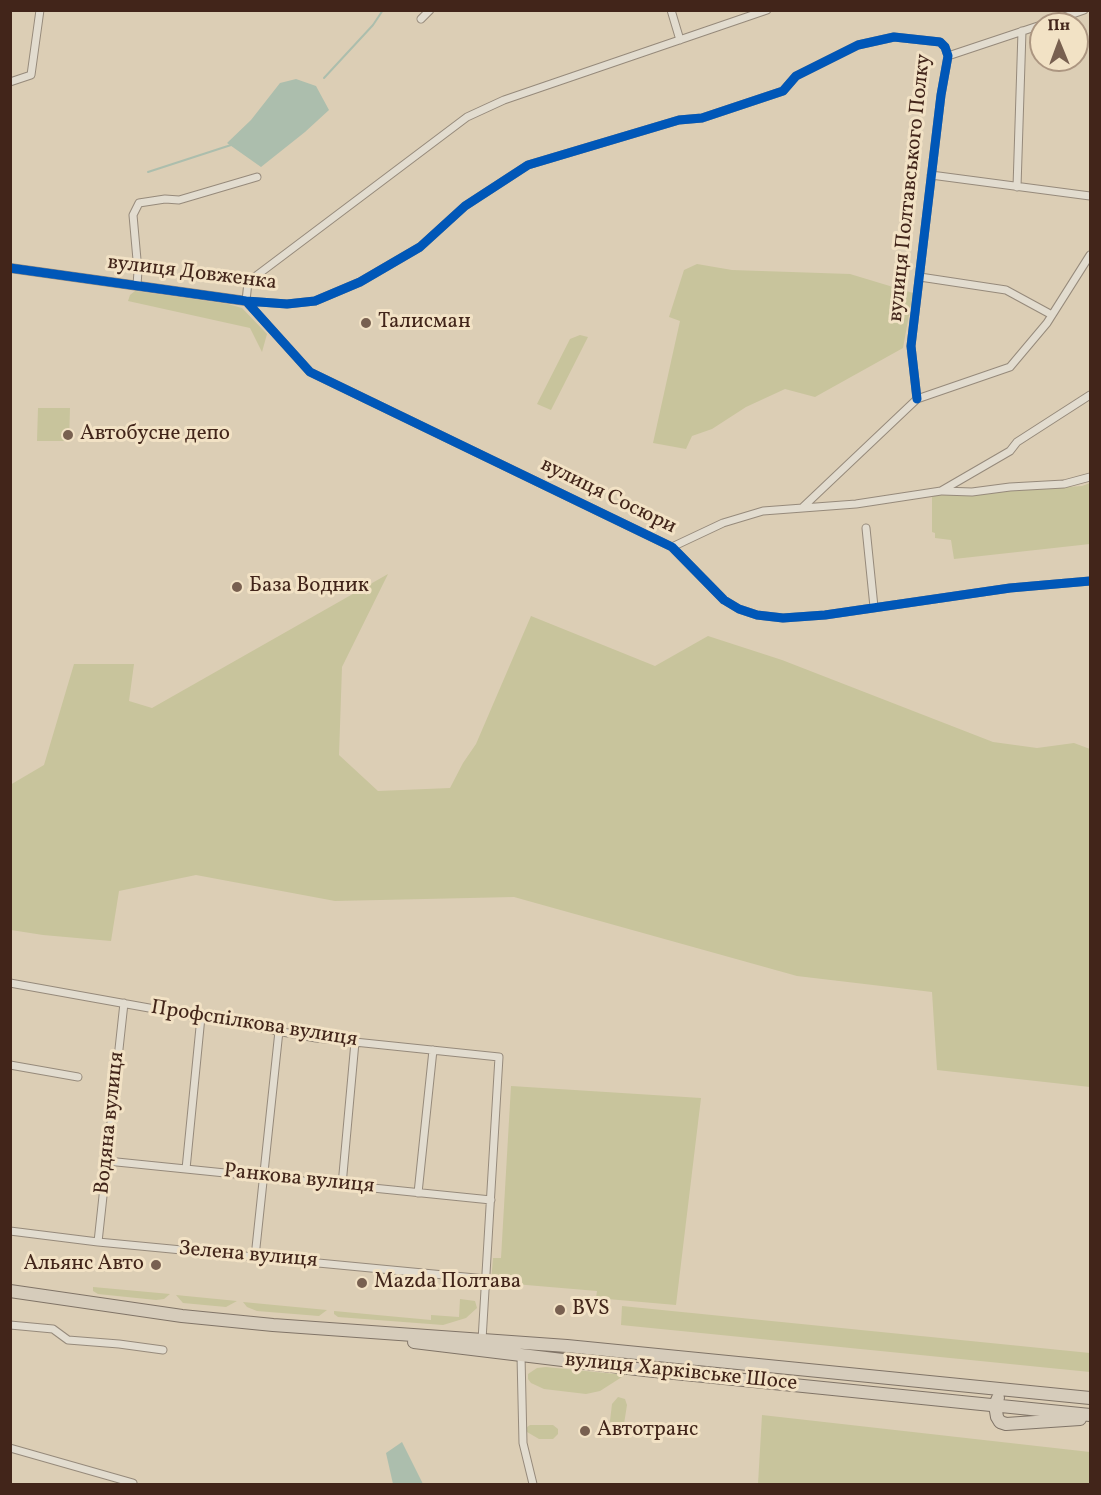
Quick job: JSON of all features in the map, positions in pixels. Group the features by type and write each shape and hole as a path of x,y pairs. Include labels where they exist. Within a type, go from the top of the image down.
{"highway":[{"name":"вулиця Харківське Шосе","path":"10,1291 182,1316 482,1346 567,1346 1090,1398"},
{"name":"вулиця Харківське Шосе","path":"482,1346 521,1356 1090,1416"},
{"path":"1012,1390 999,1396 995,1405 1000,1422 1006,1424 1090,1416"}],"street":[{"path":"10,82 31,75 40,10"},
{"path":"421,19 430,10"},
{"path":"670,10 680,40"},
{"name":"вулиця Довженка","path":"246,301 248,282 467,117 504,100 767,10"},
{"name":"вулиця Полтавського Полку","path":"948,56 1029,29"},
{"path":"1017,187 1022,31"},
{"name":"вулиця Полтавського Полку","path":"718,113 783,91 796,76 858,45 894,37 940,42 945,47 948,56 941,94 911,346 917,399"},
{"name":"вулиця Довженка","path":"10,268 246,301 287,304 315,301 360,282 420,247 465,206 528,165 679,120 702,118 718,113"},
{"path":"931,175 1090,196"},
{"name":"вулиця Довженка","path":"137,285 133,215 139,204 165,199 179,200 258,177"},
{"path":"803,507 917,399 1010,367 1052,315 1090,255"},
{"path":"920,277 1006,290 1052,315"},
{"name":"вулиця Сосюри","path":"246,301 310,372 672,547 724,600 739,609 757,615 783,618 874,608 1010,588 1090,581"},
{"path":"941,491 1010,450 1017,442 1090,395"},
{"path":"672,547 723,523 763,511 856,504 941,491 972,492 1064,484 1090,477"},
{"path":"866,528 874,608"},
{"name":"Профспілкова вулиця","path":"10,983 279,1031 355,1042 499,1057 491,1200"},
{"name":"Водяна вулиця","path":"98,1242 124,1003"},
{"path":"186,1169 201,1017"},
{"path":"255,1257 279,1031"},
{"path":"342,1185 355,1042"},
{"path":"418,1192 433,1050"},
{"path":"10,1065 78,1077"},
{"name":"Ранкова вулиця","path":"107,1161 491,1200"},
{"path":"482,1346 491,1200"},
{"name":"Зелена вулиця","path":"10,1231 98,1242 486,1279"},
{"path":"10,1325 53,1329 68,1340 163,1350"},
{"path":"521,1356 523,1443 533,1485"},
{"path":"10,1448 133,1483"}],"shaded area":[{"path":"296,79 316,86 329,110 261,167 227,143 251,120 280,83"},
{"path":"697,264 732,270 850,274 913,293 903,348 815,397 785,389 746,407 712,429 692,436 686,449 653,443 680,321 669,317 684,270"},
{"path":"135,291 242,308 267,334 262,352 250,328 128,301 130,295"},
{"path":"580,335 588,337 551,410 537,404 570,339"},
{"path":"38,408 70,408 69,441 37,441"},
{"path":"1090,483 1090,544 954,559 951,540 935,538 935,533 932,532 932,495 944,493 969,496 1005,491 1082,486"},
{"path":"388,574 342,667 339,755 378,791 450,788 476,744 531,616 655,666 708,636 782,660 993,742 1037,748 1074,743 1090,749 1090,1087 937,1070 932,992 797,976 514,897 335,901 196,875 119,891 111,941 11,930 10,785 44,765 74,664 134,664 129,701 152,708"},
{"path":"511,1086 701,1098 676,1305 596,1298 597,1291 491,1282 493,1258 501,1258"},
{"path":"93,1287 170,1294 164,1299 156,1300 98,1294 93,1291"},
{"path":"176,1295 237,1301 226,1307 183,1303"},
{"path":"460,1299 475,1301 477,1308 466,1318 443,1325 338,1317 334,1314 334,1311 431,1320 431,1315 459,1317"},
{"path":"243,1302 327,1310 319,1316 257,1311 247,1307"},
{"path":"622,1306 1090,1353 1090,1372 621,1325"},
{"path":"537,1368 625,1375 600,1391 586,1394 544,1389 531,1383 528,1374"},
{"path":"618,1397 625,1399 627,1405 624,1424 617,1429 610,1421 612,1404"},
{"path":"762,1415 1090,1452 1090,1484 758,1484"},
{"path":"553,1425 558,1429 558,1434 553,1439 539,1439 527,1432 527,1427"},
{"path":"402,1442 423,1484 393,1484 386,1453"}],"waterway":[{"path":"324,78 373,25 383,10"},
{"path":"148,172 231,145"}],"cycle path":[{"path":"10,268 246,301 287,304 315,301 360,282 420,247 465,206 528,165 679,120 702,118 783,91 796,76 858,45 894,37 940,42 945,47 948,56 941,95 911,346 917,399"},
{"path":"246,301 310,372 672,547 724,600 739,609 757,615 783,618 825,615 1010,588 1090,581"}],"place":[{"name":"Талисман","path":"366,323"},
{"name":"Автобусне депо","path":"68,435"},
{"name":"База Водник","path":"237,587"},
{"name":"Альянс Авто","path":"156,1265"},
{"name":"Mazda Полтава","path":"362,1283"},
{"name":"BVS","path":"560,1310"},
{"name":"Автотранс","path":"585,1431"}]}
